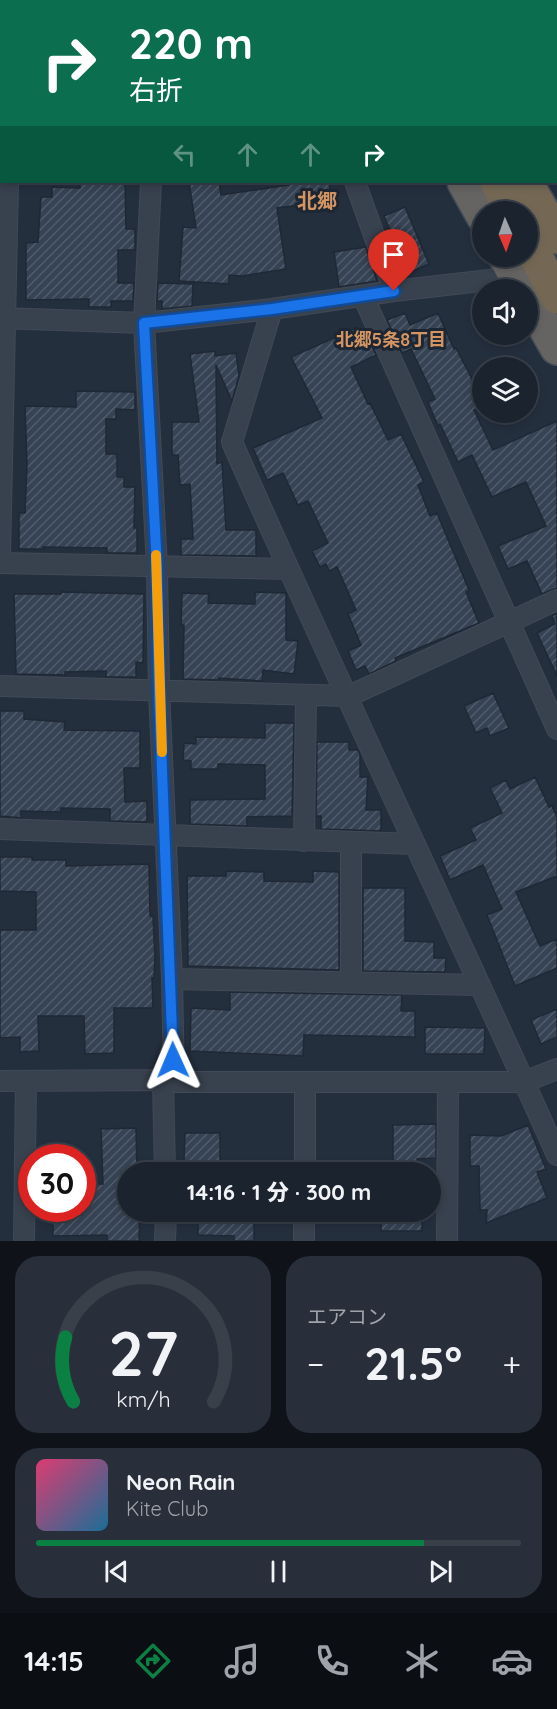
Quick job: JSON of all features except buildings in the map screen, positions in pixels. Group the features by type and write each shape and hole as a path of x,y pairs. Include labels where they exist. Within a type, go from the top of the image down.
{"highway":[{"path":"465,183 475,201"},
{"path":"498,183 506,201"},
{"path":"527,183 557,237"},
{"path":"538,261 557,297"},
{"path":"538,315 557,348"}],"street":[{"path":"0,554 3,318 8,183"},
{"path":"151,183 144,323 157,567 159,691 172,980 174,1080"},
{"path":"355,183 394,291"},
{"path":"3,318 144,323 272,309 394,291 472,284"},
{"path":"363,296 557,729"},
{"path":"272,309 232,441 288,569 349,696 557,1155"},
{"path":"0,562 288,569"},
{"path":"0,686 349,696 557,600"},
{"path":"304,841 306,696"},
{"path":"0,829 415,844"},
{"path":"351,842 351,982"},
{"path":"172,980 480,985"},
{"path":"0,1081 525,1082 557,1069"},
{"path":"165,1162 163,1082 174,1080"},
{"path":"24,1241 26,1081"},
{"path":"305,1162 306,1082"},
{"path":"447,1241 448,1083"},
{"path":"165,1222 165,1241"},
{"path":"304,1222 304,1241"}],"slow traffic":[{"path":"156,555 162,752"}],"district":[{"name":"北郷","path":"317,200"},
{"name":"北郷5条8丁目","path":"391,339"}],"route":[{"path":"173,1060 172,980 159,691 157,567 144,323 272,309 394,291"}]}
